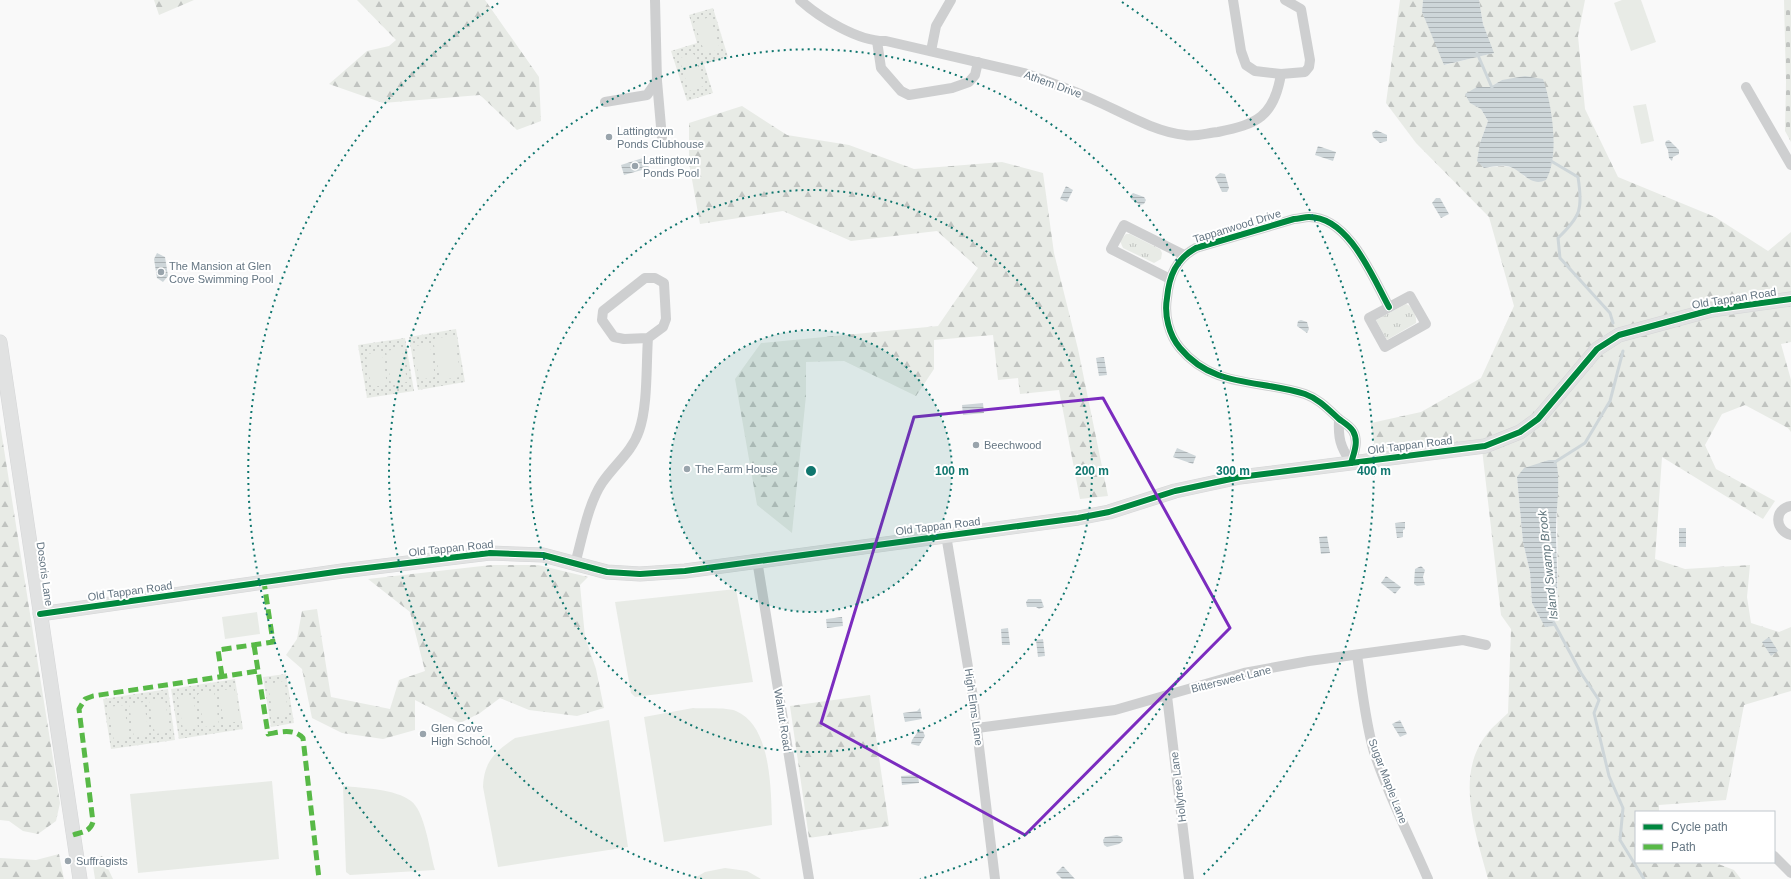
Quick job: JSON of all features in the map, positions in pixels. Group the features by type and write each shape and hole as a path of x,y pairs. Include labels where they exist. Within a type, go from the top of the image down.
{"street":[{"path":"655,0 657,81 662,138"},
{"name":"Athem Drive","path":"800,0 834,24 877,41 886,41 931,51 1046,80 1161,129 1185,135 1197,135 1238,128 1256,121 1267,112 1278,90 1280,74"},
{"path":"931,51 936,26 951,0"},
{"path":"1233,0 1241,51 1246,65 1255,71 1280,74 1305,72 1309,67 1310,60 1301,9 1285,0"},
{"path":"877,41 880,68 901,91 909,95 952,88 969,82 975,75 978,62"},
{"path":"604,102 647,95 657,81"},
{"path":"1746,87 1791,165"},
{"name":"Tappanwood Drive","path":"1351,463 1356,445 1353,431 1325,405 1306,394 1226,378 1206,371 1189,359 1175,342 1167,322 1166,305 1170,279 1184,255 1210,243 1294,219 1311,217 1339,228 1350,239 1389,307"},
{"name":"Tappanwood Drive","path":"1170,279 1111,249 1124,225 1184,255"},
{"path":"576,564 595,496 602,483 630,449 639,432 643,411 648,338 663,327 666,319 664,283 655,278 645,278 603,311 602,320 614,337 624,339 648,338"},
{"path":"1410,296 1426,324 1385,347 1369,318 1389,307 1410,296"},
{"name":"Old Tappan Road","path":"40,614 342,571 490,553 531,554 607,572 640,574 685,571 757,560 1078,518 1109,512 1202,484 1240,477 1485,446 1520,432 1538,419 1597,349 1619,335 1651,325 1712,310 1791,299"},
{"name":"Dosoris Lane","path":"0,342 80,879"},
{"path":"1339,419 1338,434 1342,449 1351,463"},
{"path":"1791,506 1783,509 1780,513 1778,522 1782,531 1791,535"},
{"name":"High Elms Lane","path":"946,535 977,728 995,879"},
{"name":"Walnut Road","path":"757,560 810,879"},
{"name":"Bittersweet Lane","path":"977,728 1115,710 1244,673 1463,640 1486,645"},
{"name":"Sugar Maple Lane","path":"1357,655 1368,728 1375,753 1390,792 1428,879"},
{"name":"Hollytree Lane","path":"1167,696 1189,879"},
{"path":"1775,857 1791,873"}],"highlighted area":[{"path":"1103,398 1230,628 1025,835 821,723 914,417"}],"green space":[{"path":"154,0 194,0 159,15"},
{"path":"357,0 485,0 539,77 541,121 517,130 480,95 383,103 329,84 367,51 389,46 396,40"},
{"path":"1400,0 1423,0 1422,12 1445,65 1493,53 1483,24 1479,0 1585,0 1578,36 1585,109 1618,177 1715,217 1768,251 1791,232 1791,342 1781,344 1791,380 1791,432 1788,428 1745,405 1722,414 1705,445 1716,469 1775,501 1763,519 1662,457 1655,559 1685,569 1750,565 1747,597 1751,623 1779,632 1791,627 1791,691 1744,705 1726,800 1659,805 1659,811 1635,811 1635,863 1716,863 1734,870 1741,879 1488,879 1474,824 1470,786 1472,768 1477,750 1489,731 1508,713 1511,629 1501,615 1482,449 1410,450 1375,448 1371,423 1421,412 1481,378 1514,306 1489,217 1416,143 1386,103","holes":["1502,80 1550,117 1553,137 1525,177 1512,167 1501,166 1484,168 1480,143 1488,121 1481,109 1477,87 1490,87","1517,477 1557,503 1558,605 1554,626 1540,618 1532,603 1530,572 1523,542"]},
{"path":"1622,0 1641,0 1656,42 1631,51 1614,3"},
{"path":"1784,0 1791,0 1791,142 1785,131 1786,82"},
{"path":"713,8 728,57 704,64 713,93 687,101 671,51 697,43 689,15"},
{"path":"710,17 720,49 705,54 694,22"},
{"path":"694,54 704,86 689,91 679,58"},
{"path":"1646,104 1654,141 1641,144 1633,106"},
{"path":"742,106 787,135 849,145 914,169 1002,162 1043,173 1054,253 1078,349 1108,496 1080,499 1059,390 1020,394 1018,378 998,380 993,335 934,340 934,369 916,396 844,361 806,362 806,396 792,533 757,505 735,379 761,343 938,326 978,268 937,231 851,241 783,211 700,224 689,163 689,123"},
{"path":"1126,234 1130,234 1160,249 1162,253 1161,259 1154,263 1123,248 1120,241"},
{"path":"1406,304 1414,312 1416,323 1387,340 1376,320"},
{"path":"456,329 465,382 418,390 409,337"},
{"path":"454,335 461,377 440,380 433,339"},
{"path":"405,338 414,391 367,398 358,345"},
{"path":"430,344 435,377 419,380 414,346"},
{"path":"402,348 407,382 391,384 386,351"},
{"path":"382,352 387,385 371,387 366,354"},
{"path":"0,424 60,803 56,821 38,834 23,831 9,821 0,820"},
{"path":"491,565 538,565 588,577 580,585 585,637 596,669 604,708 577,716 529,710 500,698 480,713 460,723 415,700 415,730 383,739 342,733 312,718 302,669 286,655 297,639 302,611 317,609 331,697 390,709 399,680 425,671 410,612 368,579"},
{"path":"736,589 753,682 635,697 631,693 615,602"},
{"path":"257,612 260,634 225,639 222,617"},
{"path":"286,674 294,723 271,727 263,677"},
{"path":"235,679 243,729 179,739 171,689"},
{"path":"283,681 289,715 273,717 268,684"},
{"path":"234,688 240,721 224,724 219,691"},
{"path":"168,689 175,740 111,749 103,699"},
{"path":"214,691 219,725 204,727 198,694"},
{"path":"193,695 198,728 183,730 178,697"},
{"path":"870,695 889,826 809,838 790,706"},
{"path":"165,699 170,732 155,734 149,701"},
{"path":"144,702 149,735 134,738 129,704"},
{"path":"124,705 129,738 114,741 108,707"},
{"path":"693,708 736,711 748,719 757,730 763,745 770,778 772,825 664,842 644,717"},
{"path":"609,720 628,847 498,867 483,787 486,770 492,758 515,738"},
{"path":"272,781 279,859 138,873 130,794"},
{"path":"343,786 369,788 388,792 405,797 411,801 416,806 420,814 435,870 350,875 346,872"},
{"path":"59,854 64,879 0,879 0,858 36,860"},
{"path":"102,856 113,879 95,879 93,866 95,858"},
{"path":"725,868 747,871 761,879 693,879 705,872"}],"water":[{"path":"1423,0 1479,0 1483,24 1494,53 1444,65 1422,12"},
{"path":"1525,76 1543,79 1552,116 1554,144 1553,158 1546,180 1540,182 1530,180 1517,170 1506,166 1484,168 1477,161 1480,143 1488,121 1481,109 1470,103 1465,94 1477,87 1490,87 1502,80"},
{"path":"1376,130 1387,135 1387,141 1380,143 1373,137 1372,133"},
{"path":"1669,140 1679,150 1679,154 1673,157 1672,161 1669,158 1668,150 1665,144 1666,141"},
{"path":"1318,146 1336,152 1333,161 1315,155"},
{"name":"Lattingtown Ponds Pool","path":"646,157 649,168 624,175 621,165"},
{"path":"1220,173 1225,174 1229,188 1227,192 1222,192 1215,177"},
{"path":"1066,186 1073,190 1067,202 1060,199"},
{"path":"1133,193 1144,197 1146,200 1144,204 1140,205 1131,199 1130,196"},
{"path":"1436,198 1440,198 1449,214 1441,218 1432,203"},
{"name":"The Mansion at Glen Cove Swimming Pool","path":"157,253 165,257 168,276 163,282 157,278 154,259"},
{"path":"1301,320 1307,322 1309,329 1307,333 1297,326 1298,321"},
{"path":"1104,357 1107,375 1099,376 1096,358"},
{"path":"983,403 984,413 963,415 962,405"},
{"path":"1177,448 1196,456 1193,464 1173,457"},
{"path":"1549,460 1556,460 1558,477 1556,530 1557,602 1554,626 1545,627 1532,603 1530,572 1523,542 1517,477 1524,468"},
{"path":"1405,522 1403,537 1397,538 1395,523"},
{"path":"1679,528 1686,528 1686,547 1679,547"},
{"path":"1327,536 1330,553 1321,554 1319,537"},
{"path":"1421,566 1425,570 1423,577 1425,585 1417,586 1414,584 1415,569"},
{"path":"1386,576 1401,587 1395,594 1381,583"},
{"path":"1028,599 1041,599 1044,607 1039,609 1036,607 1027,607 1026,602"},
{"path":"842,617 843,626 827,628 826,619"},
{"path":"1008,628 1010,645 1002,645 1001,629"},
{"path":"1769,637 1778,651 1771,656 1762,642"},
{"path":"1043,639 1045,656 1038,657 1036,640"},
{"path":"920,708 922,719 905,722 903,713 917,711"},
{"path":"1400,720 1407,734 1400,737 1392,724"},
{"path":"919,730 923,731 925,736 919,746 911,744 912,740"},
{"path":"918,775 919,783 902,785 901,776"},
{"path":"1117,835 1122,837 1123,841 1119,844 1107,847 1104,845 1103,840 1105,837"},
{"path":"1063,866 1075,879 1062,879 1056,873"}],"waterway":[{"name":"Island Swamp Brook","path":"1477,53 1493,90"},
{"name":"Island Swamp Brook","path":"1551,161 1578,177 1580,188 1580,205 1576,217 1572,224 1558,238 1560,258 1610,313 1613,323"},
{"name":"Island Swamp Brook","path":"1555,462 1585,443 1610,401 1623,351"},
{"name":"Island Swamp Brook","path":"1554,623 1581,673 1599,700 1594,713 1609,776 1623,808 1620,840 1644,879"}],"marked path":[{"path":"222,676 218,650 273,642 264,582"},
{"path":"254,645 268,734 291,732 303,738 319,879"},
{"path":"73,835 88,830 93,822 79,709 85,699 93,696 258,671"}],"cycle path":[{"path":"1351,463 1356,443 1353,431 1319,401 1305,394 1288,389 1238,381 1223,377 1193,361 1176,343 1170,331 1166,311 1168,290 1175,269 1183,257 1196,248 1294,219 1309,217 1323,220 1336,227 1348,238 1367,266 1389,307"},
{"path":"40,614 342,571 490,553 543,555 607,572 640,574 685,571 1078,518 1109,512 1175,491 1240,477 1485,446 1520,432 1538,419 1597,349 1619,335 1711,310 1791,299"}],"place":[{"name":"Lattingtown Ponds Clubhouse","path":"609,137"},
{"name":"Lattingtown Ponds Pool","path":"635,166"},
{"name":"The Mansion at Glen Cove Swimming Pool","path":"161,272"},
{"name":"Beechwood","path":"976,445"},
{"name":"The Farm House","path":"687,469"},
{"name":"Glen Cove High School","path":"423,734"},
{"name":"Suffragists","path":"68,861"}]}
